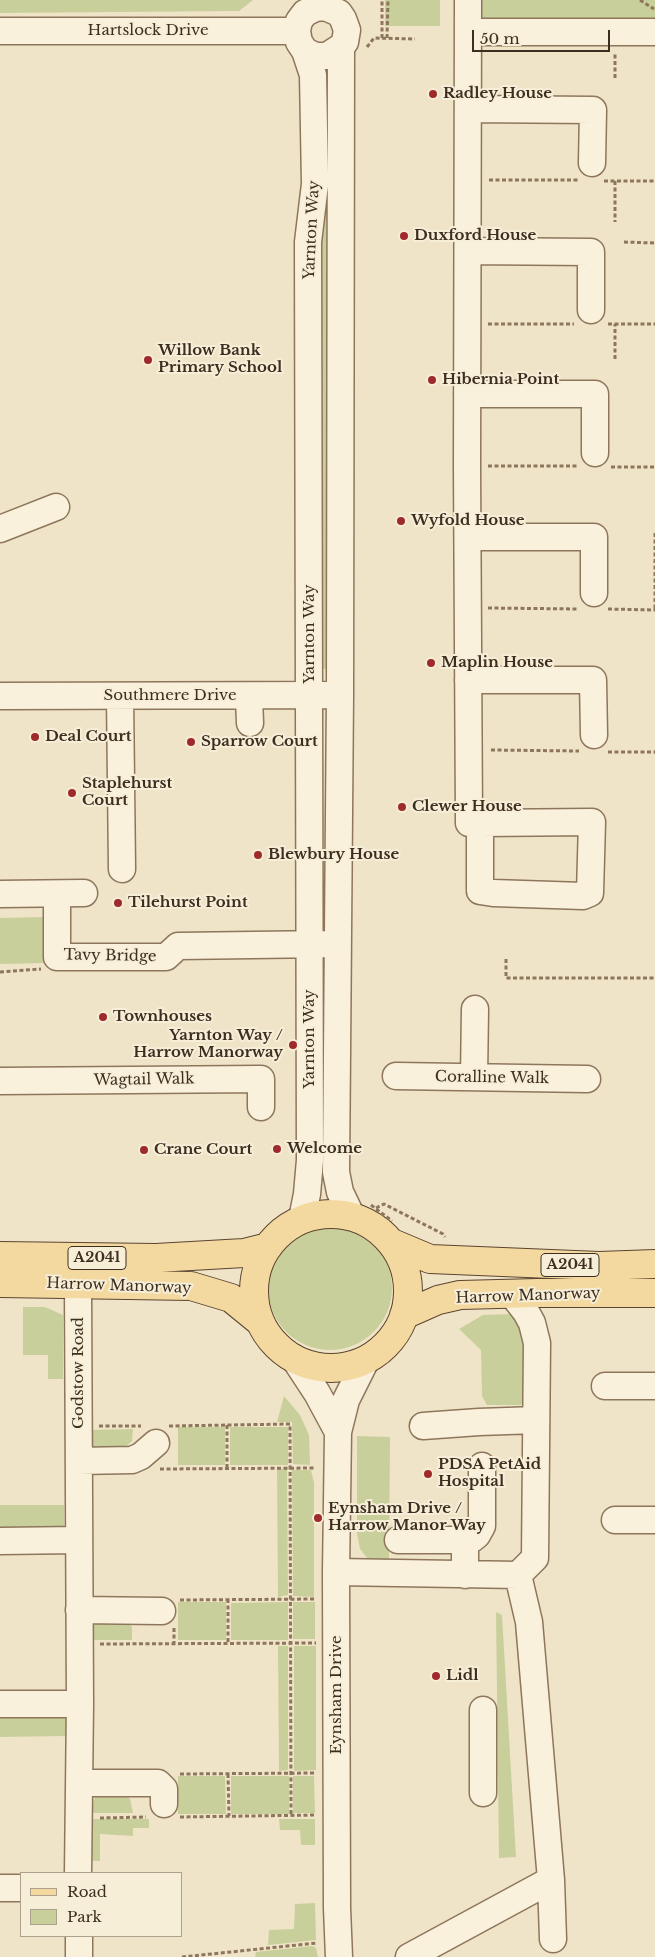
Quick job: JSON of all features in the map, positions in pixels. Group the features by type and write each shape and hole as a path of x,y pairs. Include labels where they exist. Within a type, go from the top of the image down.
{"main road":[{"name":"A2041","path":"363,1211 369,1222 392,1243 402,1261 407,1279 407,1305 404,1315 396,1331 383,1348 365,1362 335,1367 309,1364 294,1358 281,1349 267,1336 258,1320 254,1305 254,1279 260,1262 268,1247 278,1236 302,1219 363,1211"},
{"name":"Harrow Manorway","path":"392,1243 430,1260 599,1266 655,1264"},
{"name":"Harrow Manorway","path":"0,1256 156,1258 244,1253 268,1247"},
{"name":"Harrow Manorway","path":"0,1284 191,1286 231,1298 258,1320"},
{"name":"Harrow Manorway","path":"404,1315 438,1300 460,1295 655,1294"}],"street":[{"path":"468,0 467,465 469,823 592,822 590,892 583,896 480,891 480,823"},
{"name":"Yarnton Way","path":"302,1219 307,1194 310,1160 308,242 315,184 313,75 304,24 315,8 326,7 339,7 346,30 345,42 341,47 340,695 336,1172 340,1192 363,1211"},
{"path":"304,24 315,56 327,56 341,47"},
{"name":"Hartslock Drive","path":"0,31 304,24"},
{"path":"468,32 655,32"},
{"path":"469,109 593,110 592,175"},
{"path":"468,251 592,252 591,319"},
{"path":"467,394 595,394 596,462"},
{"path":"0,529 56,507"},
{"path":"468,537 594,537 594,604"},
{"path":"468,680 593,680 593,746"},
{"name":"Southmere Drive","path":"0,696 340,695"},
{"path":"120,696 122,869"},
{"path":"249,696 250,723"},
{"path":"0,894 84,893"},
{"name":"Tavy Bridge","path":"57,894 57,956 166,957 178,946 309,944"},
{"path":"309,944 338,944"},
{"path":"474,1077 475,1009"},
{"name":"Coralline Walk","path":"396,1076 588,1079"},
{"name":"Wagtail Walk","path":"0,1081 261,1079 261,1107"},
{"name":"Godstow Road","path":"78,1286 80,1461 80,1783 78,1872"},
{"path":"336,1572 518,1575 535,1558 537,1343 532,1323 512,1294"},
{"name":"Eynsham Drive","path":"294,1358 317,1393 338,1432"},
{"name":"Eynsham Drive","path":"338,1949 336,1572 338,1432 346,1400 365,1362"},
{"path":"605,1386 655,1386"},
{"path":"423,1426 536,1420"},
{"path":"80,1461 132,1460 152,1438"},
{"path":"398,1540 465,1540 472,1539 477,1535 482,1526 482,1466"},
{"path":"615,1520 655,1520"},
{"path":"0,1541 79,1540"},
{"path":"464,1575 465,1540"},
{"path":"518,1575 529,1622 554,1939"},
{"path":"79,1610 168,1606"},
{"path":"0,1704 80,1704"},
{"path":"483,1710 483,1792"},
{"path":"80,1783 158,1783 164,1789 165,1813"},
{"path":"409,1957 550,1880"},
{"path":"0,1888 20,1888"},
{"path":"79,1937 79,1957"}],"path":[{"path":"382,0 382,38"},
{"path":"388,0 388,38 415,39"},
{"path":"640,0 655,9"},
{"path":"468,180 592,175 615,181 655,181"},
{"path":"615,181 615,222"},
{"path":"624,242 654,243 655,245"},
{"path":"467,324 591,319 615,324 655,324"},
{"path":"615,324 615,359"},
{"path":"467,465 596,462 655,467"},
{"path":"468,608 594,604 655,610 655,533"},
{"path":"468,750 593,746 655,752"},
{"path":"506,959 506,978 655,978"},
{"path":"0,972 40,970"},
{"path":"363,1211 384,1204 443,1234"},
{"path":"79,1427 152,1438 227,1425 290,1424 292,1815"},
{"path":"227,1425 227,1468"},
{"path":"152,1438 146,1469 320,1468"},
{"path":"168,1606 228,1599 337,1599"},
{"path":"228,1599 228,1643"},
{"path":"79,1644 337,1642"},
{"path":"174,1774 337,1773"},
{"path":"228,1774 229,1816"},
{"path":"79,1818 165,1813 229,1816 337,1816"},
{"path":"182,1957 231,1952 338,1949"},
{"path":"231,1952 232,1957"}],"green space":[{"path":"0,0 253,0 239,11 0,13"},
{"path":"385,0 440,0 440,26 385,26"},
{"path":"482,0 655,0 655,24 482,26"},
{"path":"330,65 327,669 320,669 316,66"},
{"path":"44,917 45,963 0,964 0,918"},
{"path":"330,1226 354,1231 365,1236 374,1244 382,1253 387,1264 392,1288 387,1312 382,1323 374,1332 365,1340 354,1345 330,1350 306,1345 295,1340 286,1332 278,1323 273,1312 268,1288 273,1264 278,1253 286,1244 295,1236 306,1231"},
{"path":"23,1307 45,1307 63,1315 63,1379 48,1379 48,1355 23,1355"},
{"path":"514,1314 528,1339 528,1391 521,1405 487,1405 482,1396 481,1350 459,1329 483,1315"},
{"path":"284,1396 300,1415 309,1435 310,1465 293,1464 292,1422 277,1422"},
{"path":"178,1427 225,1427 225,1465 178,1465"},
{"path":"230,1427 288,1427 288,1465 230,1465"},
{"path":"133,1429 132,1441 120,1452 103,1452 90,1447 90,1430"},
{"path":"357,1436 390,1437 389,1559 368,1559 360,1549 357,1533"},
{"path":"277,1469 287,1469 288,1595 278,1597"},
{"path":"292,1470 311,1470 314,1483 314,1597 293,1596"},
{"path":"0,1505 64,1505 64,1527 60,1532 0,1534"},
{"path":"178,1602 226,1602 226,1640 178,1640"},
{"path":"288,1602 288,1640 231,1640 231,1603"},
{"path":"293,1602 315,1602 315,1639 293,1639"},
{"path":"496,1612 502,1615 516,1857 499,1858"},
{"path":"102,1619 123,1619 132,1627 132,1640 92,1640 92,1627"},
{"path":"278,1646 288,1646 288,1770 279,1771"},
{"path":"294,1646 316,1646 316,1770 294,1771"},
{"path":"0,1712 67,1715 67,1736 0,1737"},
{"path":"178,1776 225,1776 226,1814 178,1814"},
{"path":"231,1776 289,1776 289,1814 231,1814"},
{"path":"293,1776 314,1776 315,1813 293,1813"},
{"path":"97,1793 127,1796 130,1799 133,1813 93,1813 93,1802"},
{"path":"92,1819 149,1819 149,1828 133,1828 133,1836 100,1834 100,1861 92,1861"},
{"path":"279,1819 315,1819 315,1845 301,1845 300,1830 280,1830"},
{"path":"315,1903 316,1940 268,1945 269,1930 294,1929 295,1904"},
{"path":"312,1946 316,1948 318,1957 255,1957 256,1952"}],"place":[{"name":"Radley House","path":"433,94"},
{"name":"Duxford House","path":"404,236"},
{"name":"Willow Bank Primary School","path":"148,360"},
{"name":"Hibernia Point","path":"432,380"},
{"name":"Wyfold House","path":"401,521"},
{"name":"Maplin House","path":"431,663"},
{"name":"Deal Court","path":"35,737"},
{"name":"Sparrow Court","path":"191,742"},
{"name":"Staplehurst Court","path":"72,793"},
{"name":"Clewer House","path":"402,807"},
{"name":"Blewbury House","path":"258,855"},
{"name":"Tilehurst Point","path":"118,903"},
{"name":"Townhouses","path":"103,1017"},
{"name":"Yarnton Way / Harrow Manorway","path":"293,1045"},
{"name":"Welcome","path":"277,1149"},
{"name":"Crane Court","path":"144,1150"},
{"name":"PDSA PetAid Hospital","path":"428,1474"},
{"name":"Eynsham Drive / Harrow Manor Way","path":"318,1518"},
{"name":"Lidl","path":"436,1676"}]}
